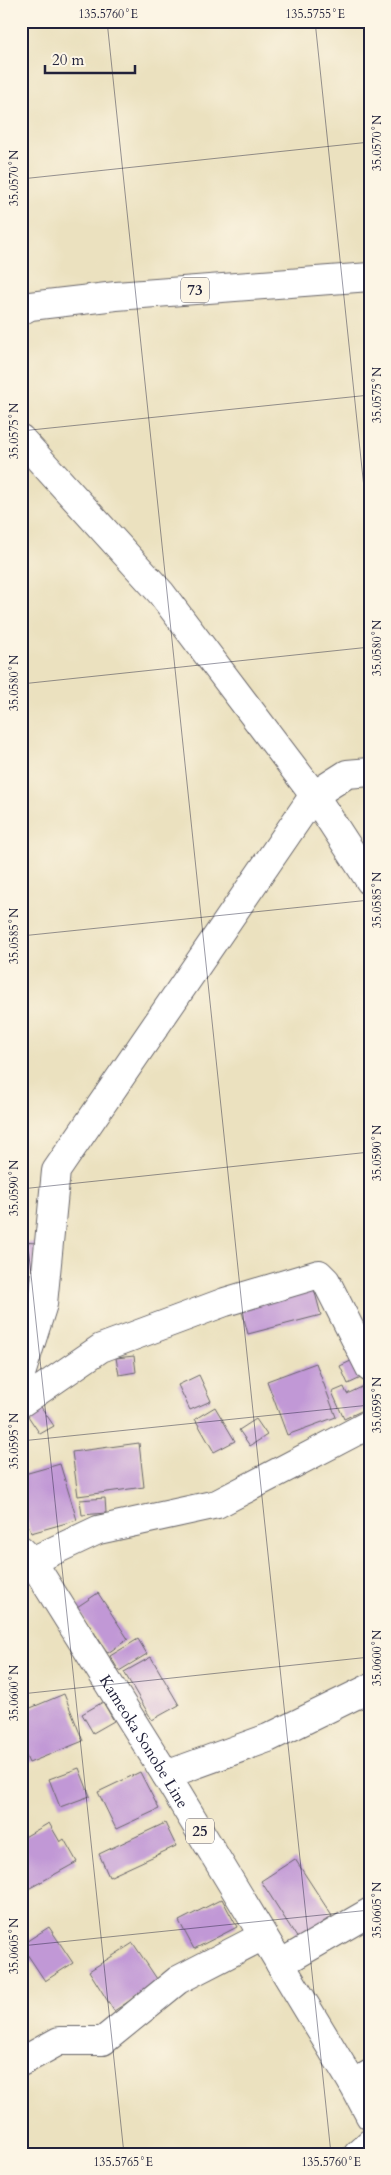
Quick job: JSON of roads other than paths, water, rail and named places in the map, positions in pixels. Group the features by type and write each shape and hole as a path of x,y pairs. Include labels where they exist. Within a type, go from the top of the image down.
{"street":[{"name":"73","path":"21,310 30,306 116,296 370,276"},
{"path":"21,439 161,593 314,796 370,881"},
{"path":"21,1374 43,1304 56,1171 314,796 347,774 370,772"},
{"path":"21,1403 101,1348 226,1302 318,1274 326,1280 370,1368"},
{"path":"27,1556 98,1530 217,1504 370,1424"},
{"name":"Kameoka Sonobe Line","path":"27,1556 166,1775 280,1964 361,2079 370,2116"},
{"path":"166,1775 268,1738 370,1688"},
{"path":"280,1964 370,1912"},
{"path":"21,2062 59,2041 103,2041 178,1980 264,1936"},
{"path":"358,2154 370,2143"}]}
